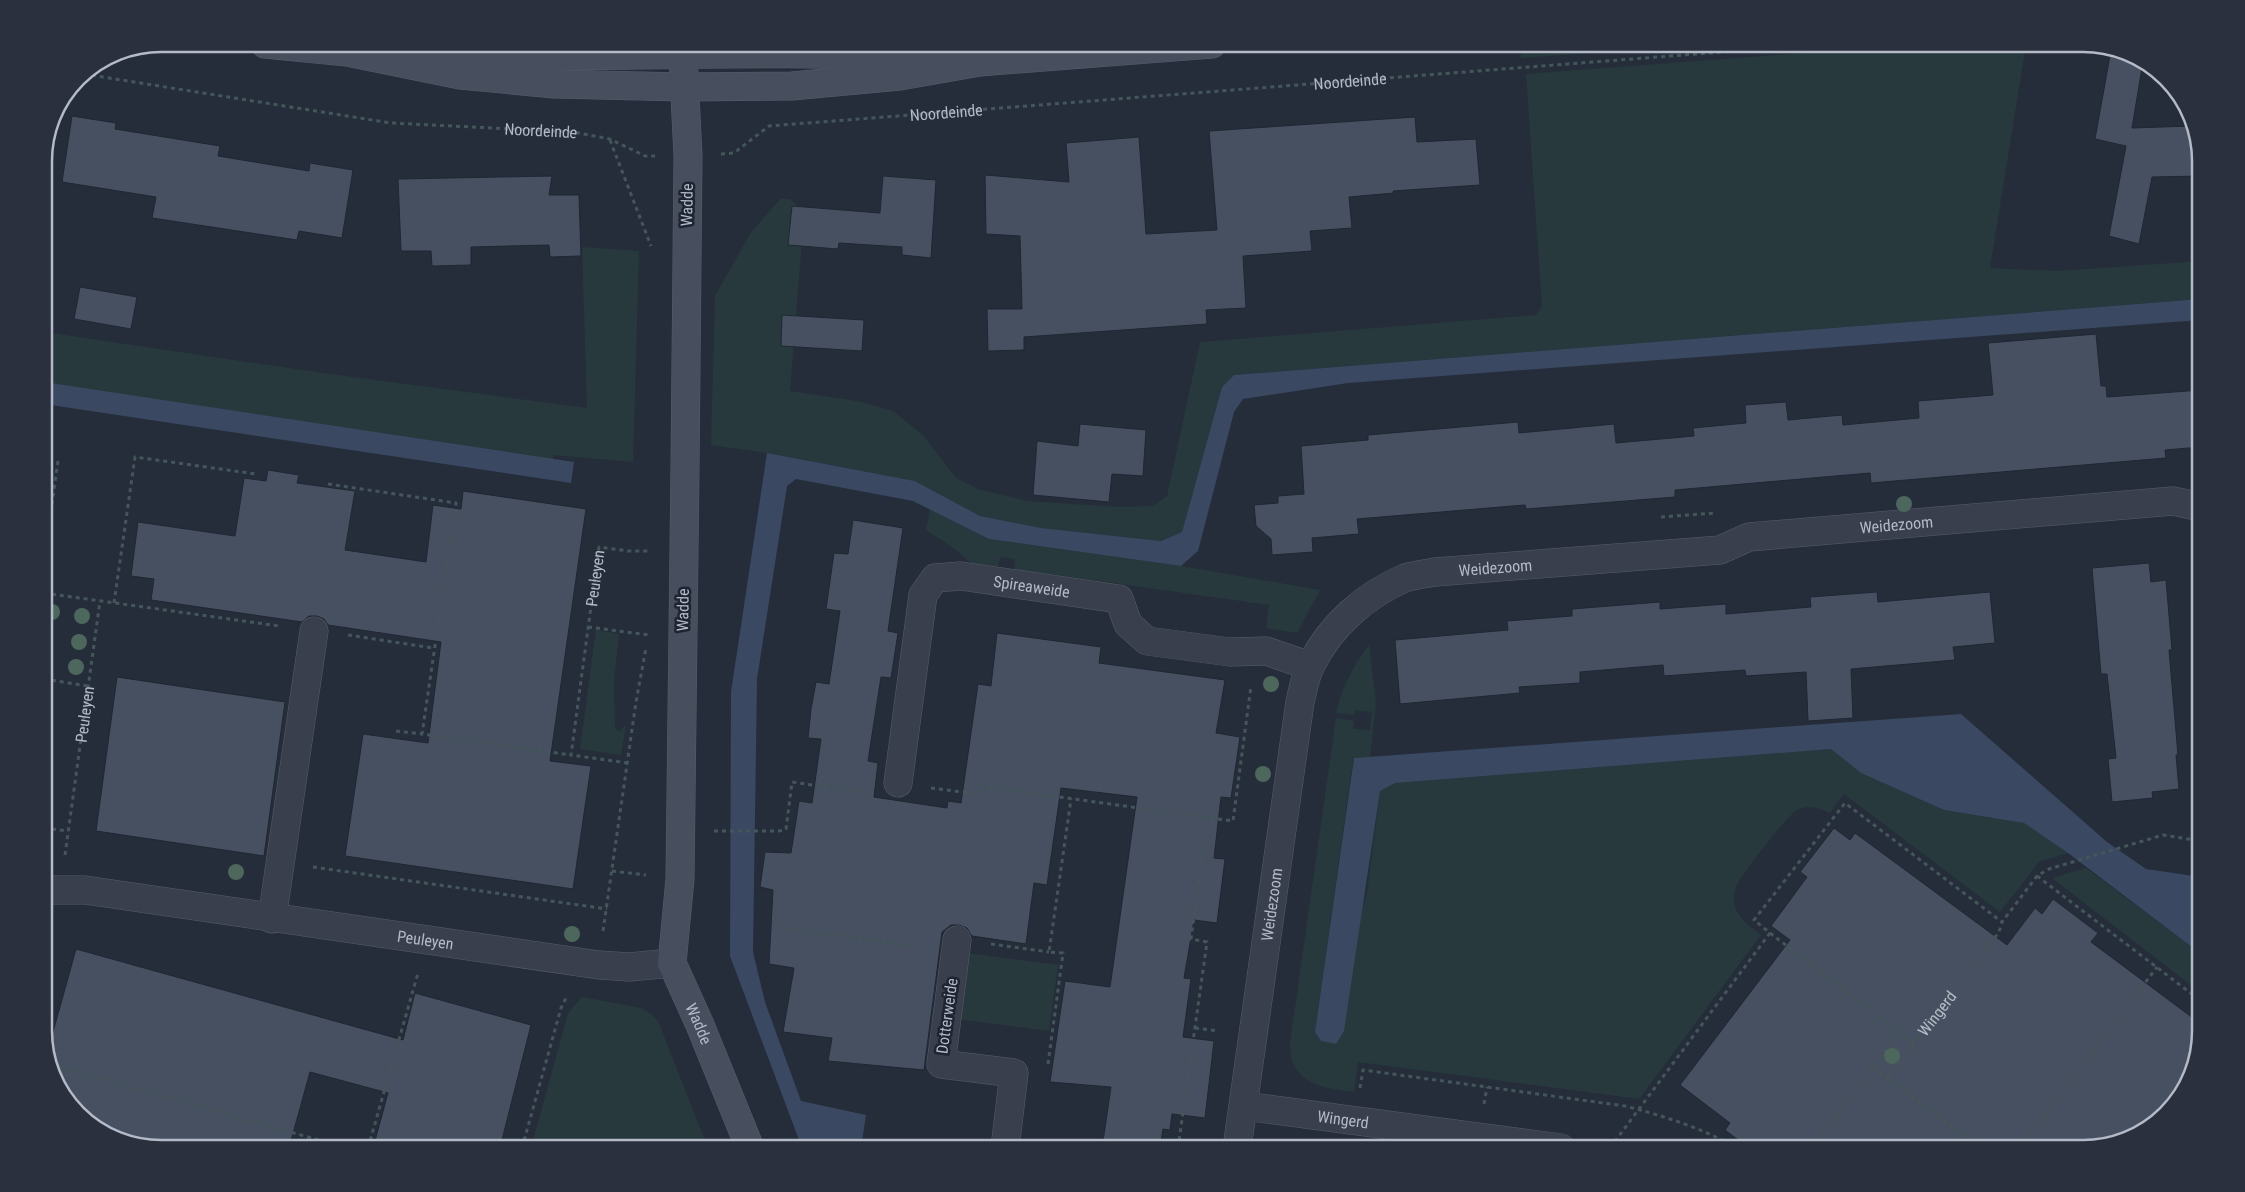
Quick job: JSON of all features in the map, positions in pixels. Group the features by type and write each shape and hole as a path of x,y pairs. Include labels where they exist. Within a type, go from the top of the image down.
{"main road":[{"path":"348,52 479,56 893,56 980,62"},
{"path":"348,52 460,75 554,84 684,88 812,84 900,76 980,62 1109,52"},
{"name":"Wadde","path":"683,55 688,156 680,879 672,963 700,1025 747,1140"}],"street":[{"name":"Weidezoom","path":"1238,1140 1300,702 1310,666 1325,642 1342,619 1376,593 1406,578 1435,572 1720,550 1749,537 2173,501 2192,505"},
{"name":"Spireaweide","path":"910,785 924,595 936,578 960,576 1119,599 1128,624 1147,641 1230,652 1266,651 1310,666"},
{"path":"272,919 314,630"},
{"name":"Peuleyen","path":"53,890 85,890 272,919 589,963 630,967 672,963"},
{"name":"Dotterweide","path":"957,940 941,1064 1014,1074"},
{"path":"1006,1140 1014,1074"},
{"name":"Wingerd","path":"1244,1106 1500,1140"}],"path":[{"name":"Noordeinde","path":"94,76 391,123 573,132 610,139 645,156 688,156 734,153 769,126 1722,52"},
{"path":"610,139 652,248"},
{"path":"114,603 135,457 256,474"},
{"path":"53,496 58,461"},
{"path":"328,484 456,503 422,734"},
{"path":"651,541 651,560"},
{"name":"Peuleyen","path":"571,755 599,547 628,551 646,551"},
{"path":"53,594 434,648"},
{"name":"Peuleyen","path":"53,828 68,829 100,601"},
{"path":"524,1140 561,1008 574,980 589,963 606,909 650,625"},
{"name":"Peuleyen","path":"588,626 649,635"},
{"path":"910,785 978,794 980,786 1232,821 1255,652"},
{"path":"53,680 88,686"},
{"path":"396,731 628,763"},
{"path":"709,831 779,831 786,829 792,782 871,794"},
{"path":"1049,952 1071,799"},
{"path":"1899,1032 1754,920 1845,803 2002,922"},
{"path":"1179,1140 1207,942 1190,939 1207,818"},
{"path":"2192,840 2163,835 2059,866 2038,876 2192,994"},
{"path":"281,863 606,909"},
{"name":"Wingerd","path":"1818,1140 1899,1032 1914,1043 1999,932 2002,922 2038,876"},
{"path":"779,928 913,946 938,937 1063,953 1046,1071 1014,1074"},
{"path":"1616,1140 1770,933"},
{"path":"370,1140 427,941"},
{"path":"2026,1140 2157,967"},
{"path":"1888,1078 1914,1043"},
{"path":"58,1066 319,1140"},
{"path":"1873,1067 1971,1140"},
{"path":"1356,1121 1363,1070 1625,1106 1693,1127 1720,1140"}],"shaded area":[{"path":"1520,52 1607,52 1521,58"},
{"path":"1818,52 2025,52 1990,268 2059,271 2192,262 2192,300 1234,375 1222,387 1182,532 1161,541 1041,528 980,516 915,481 767,453 711,445 715,296 750,234 780,199 790,199 798,206 803,226 790,391 857,401 893,411 923,435 956,478 978,489 1027,501 1118,507 1153,506 1167,496 1200,342 1536,315 1542,306 1526,74"},
{"path":"582,247 639,251 633,462 553,455 553,462 53,397 53,333 323,373 587,408"},
{"path":"930,509 989,539 1181,566 1320,590 1297,633 1266,628 1269,605 1014,569 1015,559 1000,557 998,567 971,563 955,549 926,530"},
{"path":"596,630 619,634 614,681 615,729 619,731 626,725 621,755 580,749"},
{"path":"1369,645 1376,703 1370,757 1354,758 1353,760 1315,1032 1321,1041 1367,893 1380,791 1394,783 1831,749 1861,773 1944,810 2024,823 2068,853 2039,862 2000,912 1844,794 1830,813 1810,807 1801,808 1792,814 1775,833 1741,879 1734,894 1736,908 1744,921 1761,935 1639,1099 1358,1062 1354,1092 1320,1086 1302,1075 1295,1067 1291,1057 1290,1043 1336,718 1354,721 1353,729 1370,730 1372,712 1355,710 1354,715 1336,713 1341,694 1349,677"},
{"path":"2086,868 2192,947 2192,986 2052,878"},
{"path":"967,953 1058,965 1049,1031 958,1019"},
{"path":"582,997 640,1008 653,1016 658,1021 705,1140 533,1140 568,1013"}],"water":[{"path":"2192,300 2192,321 1348,383 1243,399 1234,412 1198,551 1181,566 989,539 913,501 796,479 787,486 757,679 753,952 765,1002 801,1101 866,1115 862,1140 799,1140 730,956 731,692 767,453 915,481 980,516 1041,528 1161,541 1182,532 1222,387 1234,375"},
{"path":"53,383 574,462 571,483 53,405"},
{"path":"1961,714 2107,842 2146,869 2192,876 2192,947 2068,853 2024,823 1944,810 1861,773 1831,749 1395,783 1380,791 1344,1031 1336,1044 1321,1041 1315,1032 1354,758"}],"building":[{"path":"2110,56 2119,58 2142,70 2132,128 2187,126 2192,154 2192,176 2152,177 2139,244 2109,236 2126,146 2095,139"},
{"path":"72,116 116,123 115,129 220,146 218,156 309,171 310,163 353,170 342,238 299,231 297,240 152,218 156,197 62,182"},
{"path":"1415,117 1417,142 1476,139 1480,185 1393,191 1394,193 1349,197 1352,228 1310,231 1312,251 1243,256 1246,308 1206,310 1207,324 1024,337 1024,350 988,351 987,309 1022,309 1020,236 986,234 985,175 1069,182 1066,143 1139,137 1146,234 1217,230 1209,131"},
{"path":"552,176 549,195 579,195 581,256 550,257 549,245 471,247 471,265 432,266 431,251 401,251 398,179"},
{"path":"883,176 936,180 931,258 902,255 902,247 839,243 838,249 788,245 792,206 880,213"},
{"path":"80,287 137,297 131,329 74,319"},
{"path":"782,315 864,320 862,351 781,346"},
{"path":"2096,334 2101,386 2106,386 2107,397 2192,391 2192,448 2165,450 2166,458 1871,483 1870,473 1675,490 1675,497 1526,509 1525,505 1357,519 1359,534 1312,538 1313,552 1272,555 1271,539 1256,526 1254,505 1278,503 1278,496 1304,494 1301,446 1368,440 1368,435 1518,422 1519,433 1614,424 1616,443 1694,436 1693,428 1746,423 1745,405 1786,402 1788,420 1842,415 1843,425 1919,418 1918,401 1993,395 1988,343"},
{"path":"1080,424 1146,430 1143,476 1112,474 1109,502 1033,495 1037,441 1078,446"},
{"path":"268,470 299,475 297,483 355,491 345,550 426,562 433,505 461,509 463,491 586,509 550,761 591,766 573,889 345,856 363,734 428,743 441,642 328,625 324,619 317,616 309,616 302,622 151,600 154,579 131,576 138,522 235,536 244,478 266,481"},
{"path":"853,520 903,528 888,631 898,633 891,678 881,677 868,761 878,763 874,797 947,808 948,801 961,803 978,684 991,686 997,633 1101,647 1099,663 1225,680 1216,733 1240,737 1231,798 1221,797 1214,858 1225,859 1217,923 1194,920 1184,978 1191,979 1183,1037 1214,1041 1205,1118 1172,1114 1170,1130 1163,1129 1161,1140 1103,1140 1111,1087 1050,1082 1065,981 1110,987 1137,797 1061,788 1047,885 1034,883 1026,944 972,936 967,928 959,925 951,925 942,932 924,1070 828,1061 832,1038 783,1032 794,968 769,964 773,890 760,887 765,852 791,853 799,801 812,803 821,739 808,738 811,709 816,682 829,684 840,611 826,609 834,553 848,554"},
{"path":"2149,563 2151,582 2166,580 2172,650 2169,650 2179,789 2152,792 2153,798 2112,802 2108,759 2116,758 2107,674 2101,674 2092,568"},
{"path":"1877,592 1878,602 1990,592 1995,643 1953,647 1955,660 1851,669 1853,718 1808,721 1806,672 1746,676 1745,670 1664,676 1663,665 1580,672 1580,683 1519,687 1520,693 1400,704 1395,640 1508,630 1507,621 1572,616 1572,609 1660,602 1660,609 1726,604 1726,614 1811,607 1810,597"},
{"path":"117,677 285,702 264,856 96,831"},
{"path":"1834,828 1850,840 1855,833 2007,945 2035,908 2042,914 2053,899 2098,933 2091,942 2192,1017 2192,1045 2187,1066 2181,1079 2166,1102 2150,1117 2125,1131 2098,1139 1738,1140 1725,1130 1730,1123 1680,1085 1790,940 1771,926 1807,877 1800,872"},
{"path":"76,949 403,1040 415,993 531,1025 502,1140 375,1140 388,1093 310,1072 291,1140 161,1140 126,1134 90,1113 71,1091 58,1066 53,1032"}]}
